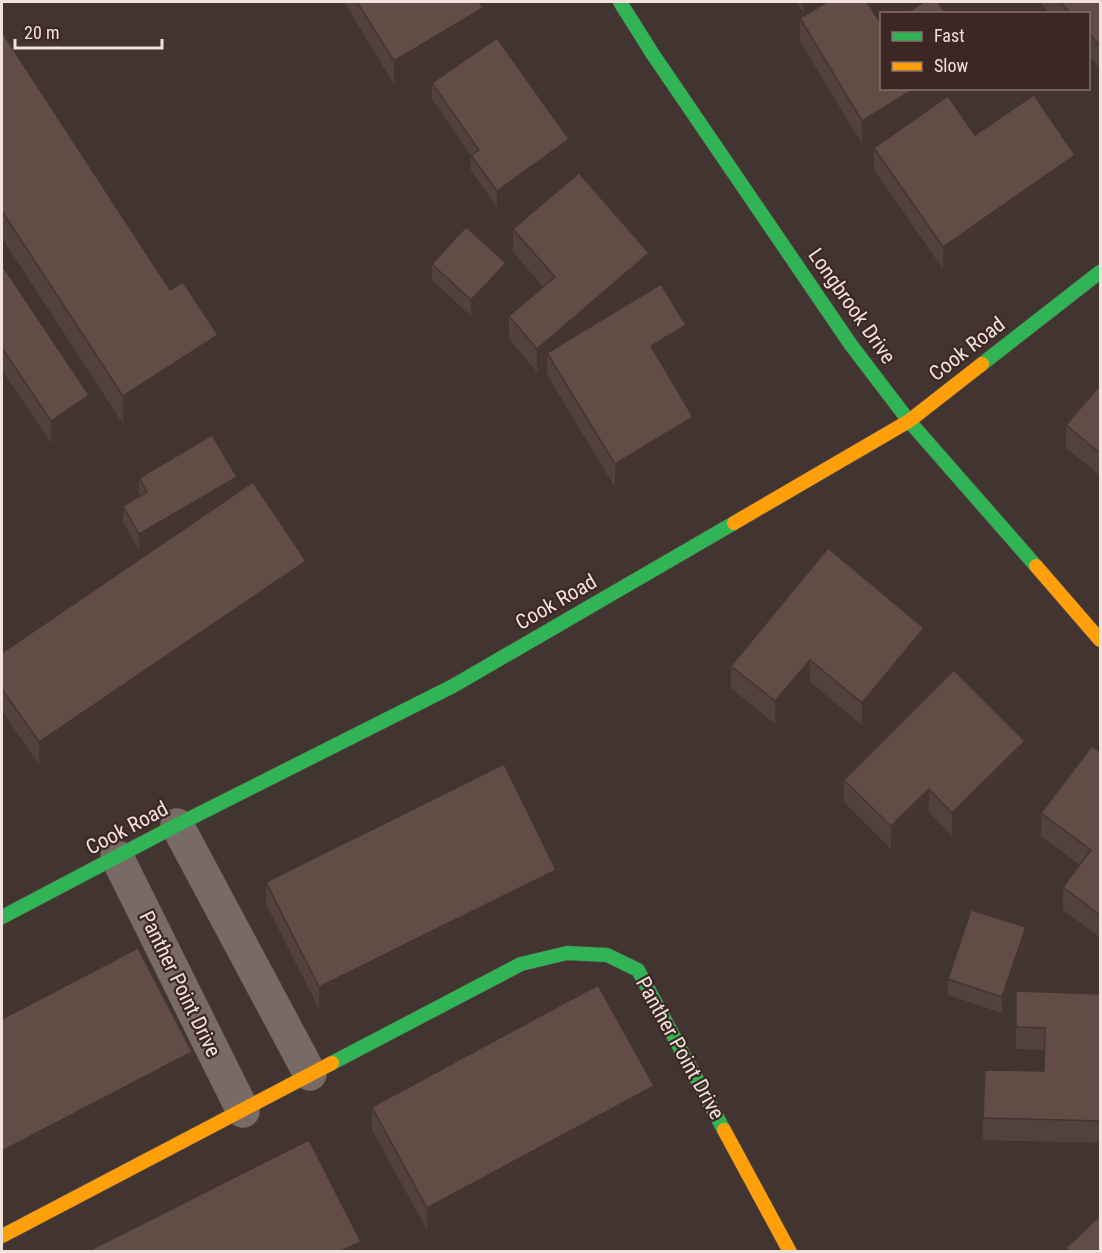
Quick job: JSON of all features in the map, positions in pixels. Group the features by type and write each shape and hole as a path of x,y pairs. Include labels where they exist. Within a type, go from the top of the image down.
{"street":[{"name":"Longbrook Drive","path":"620,2 652,53 844,335 909,421 1101,640"},
{"name":"Cook Road","path":"2,917 177,825 453,686 909,421 1101,272"},
{"path":"177,825 310,1074"},
{"name":"Panther Point Drive","path":"117,857 243,1110"},
{"name":"Panther Point Drive","path":"2,1236 521,964 567,953 607,955 639,970 790,1251"}],"building":[{"path":"357,2 479,2 483,8 394,61"},
{"path":"827,2 867,2 880,22 880,90 913,90 862,121 800,18"},
{"path":"924,2 938,2 945,12 908,12"},
{"path":"1060,2 1101,2 1101,47 1090,34 1090,12 1069,12"},
{"path":"2,32 170,290 183,282 218,335 123,396 2,211"},
{"path":"497,38 569,139 497,191 471,155 479,150 432,83"},
{"path":"1034,95 1075,155 943,247 874,148 948,96 975,135"},
{"path":"579,173 649,253 537,349 509,316 555,277 513,229"},
{"path":"466,227 506,263 471,300 432,264"},
{"path":"2,265 89,395 51,421 2,348"},
{"path":"661,284 686,325 651,346 693,417 615,464 547,353"},
{"path":"1101,384 1101,454 1066,425"},
{"path":"212,435 237,477 139,534 123,506 147,492 139,478"},
{"path":"253,482 306,561 39,742 2,689 2,653"},
{"path":"828,548 924,628 862,703 810,660 775,701 731,666"},
{"path":"954,670 1025,741 952,813 929,789 891,826 844,780"},
{"path":"1092,746 1101,753 1101,916 1063,887 1091,850 1041,813"},
{"path":"504,764 556,870 319,987 266,882"},
{"path":"971,910 1026,927 1002,997 948,979"},
{"path":"138,948 192,1052 2,1151 2,1019"},
{"path":"598,985 654,1086 427,1208 372,1107"},
{"path":"1016,991 1101,994 1101,1121 983,1118 985,1070 1044,1071 1045,1028 1016,1027"},
{"path":"309,1140 361,1242 341,1251 88,1251"},
{"path":"1101,1215 1101,1251 1070,1251 1066,1248"}],"traffic: fast":[{"path":"620,2 652,53 851,345 909,421 1036,566"},
{"path":"982,364 1100,272"},
{"path":"2,917 177,825 453,686 734,523"},
{"path":"332,1063 521,964 567,953 607,955 638,970 724,1130"}],"traffic: slow":[{"path":"734,523 909,421 982,364"},
{"path":"1036,566 1100,640"},
{"path":"2,1236 332,1063"},
{"path":"724,1130 790,1252"}]}
